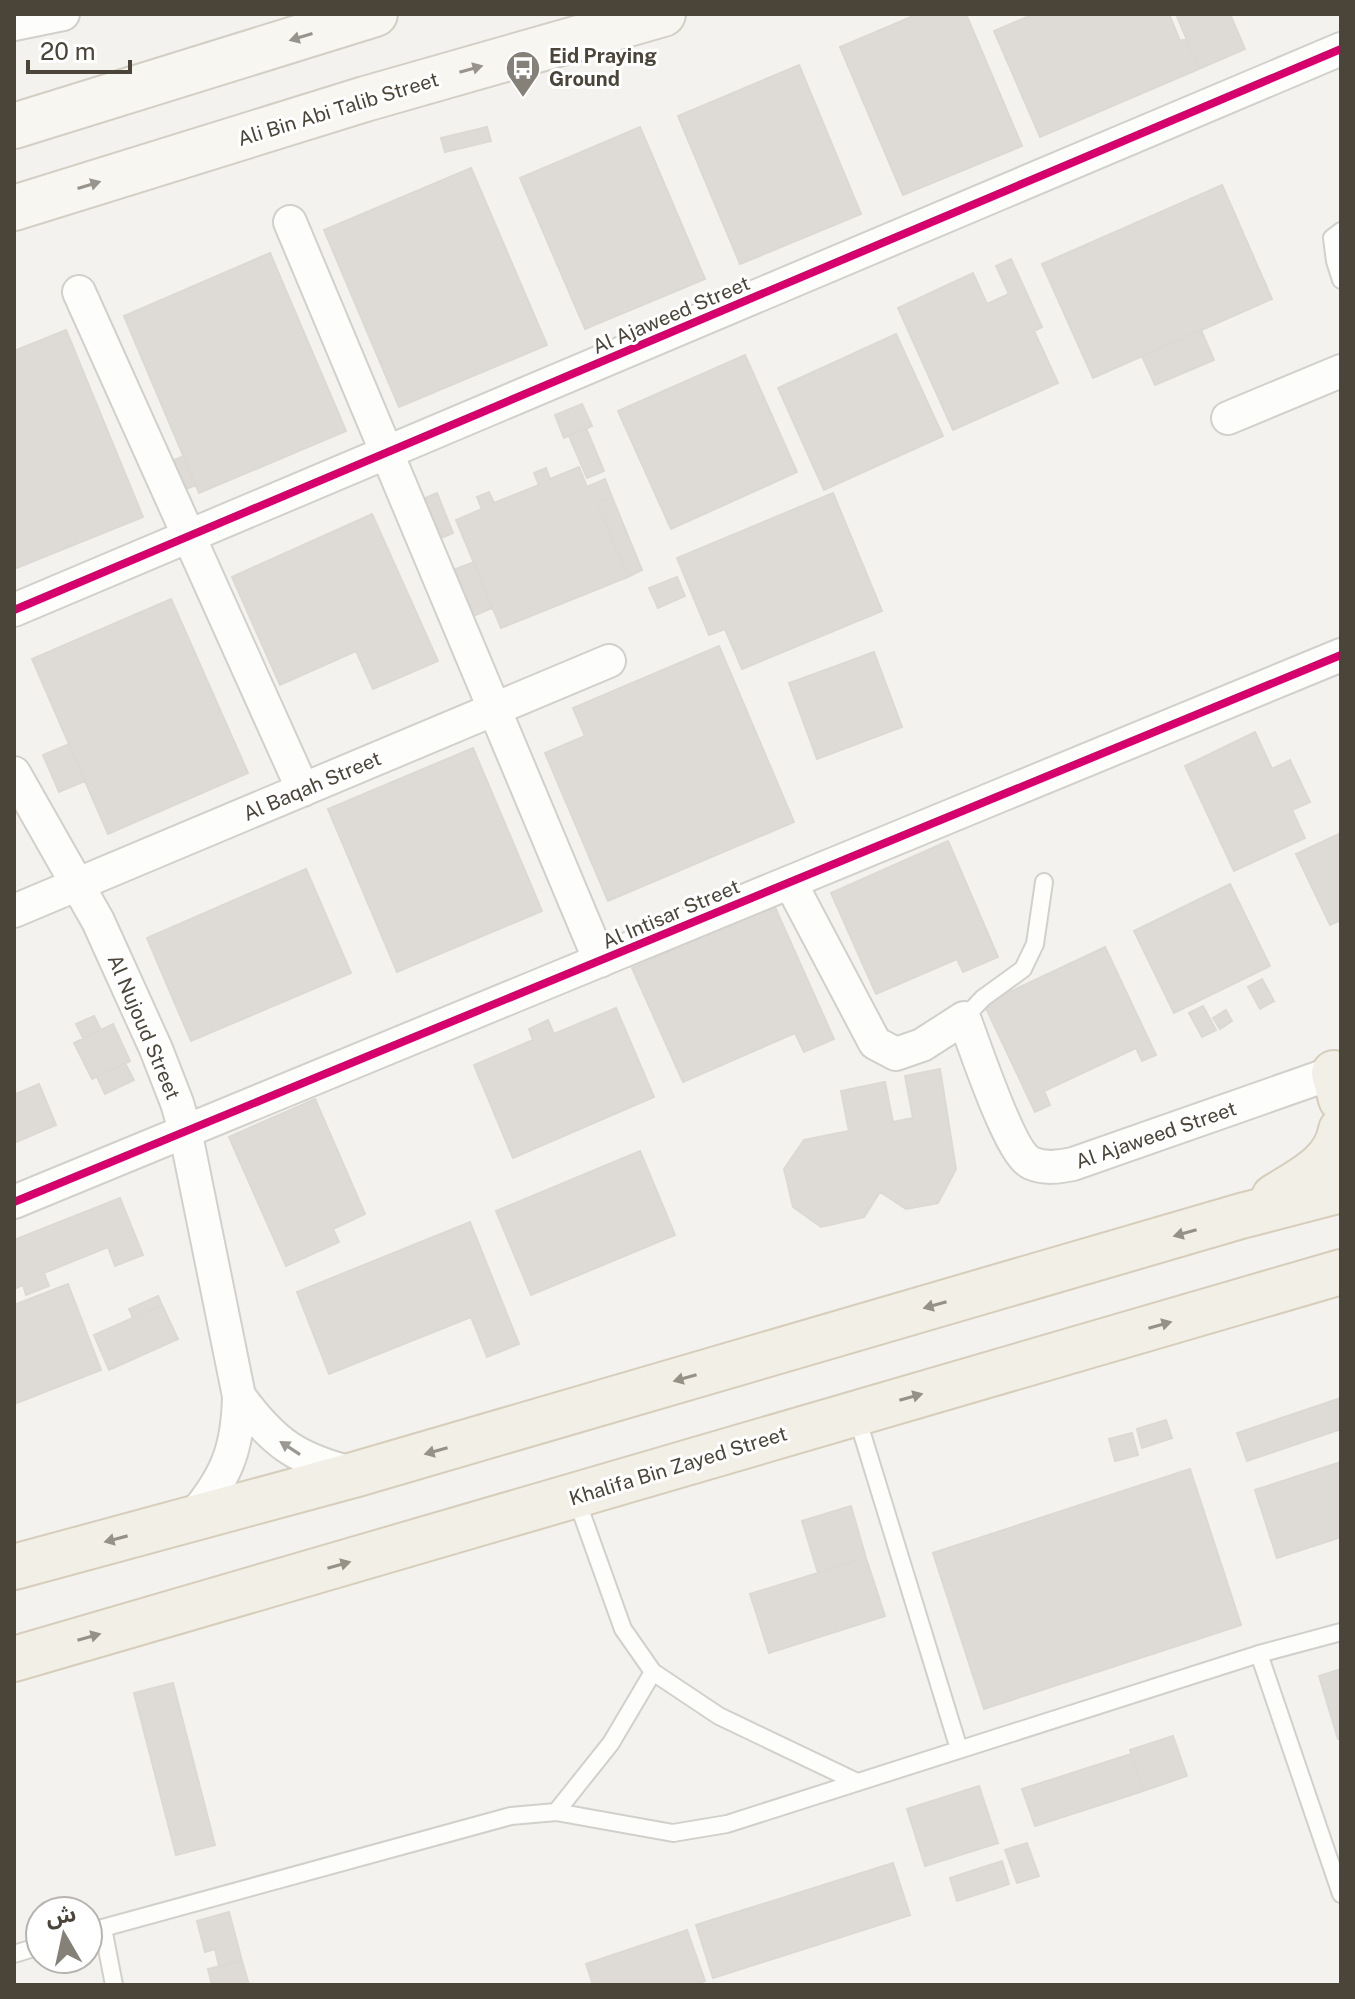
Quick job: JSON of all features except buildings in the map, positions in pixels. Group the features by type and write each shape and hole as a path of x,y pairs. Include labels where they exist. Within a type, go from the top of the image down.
{"main road":[{"path":"14,126 375,14"},
{"name":"Ali Bin Abi Talib Street","path":"14,208 365,99 663,14"},
{"path":"1241,1216 1317,1170 1332,1154 1341,1130"},
{"path":"14,1567 357,1474 1241,1216 1341,1190"},
{"name":"Khalifa Bin Zayed Street","path":"14,1659 1341,1272"}],"street":[{"path":"14,24 63,14"},
{"name":"Al Ajaweed Street","path":"14,610 1341,49"},
{"path":"290,222 600,961"},
{"path":"79,292 303,790"},
{"path":"1228,418 1341,371"},
{"name":"Al Intisar Street","path":"14,1202 1341,655"},
{"name":"Al Baqah Street","path":"14,911 609,661"},
{"name":"Al Nujoud Street","path":"14,773 79,884 156,1049 185,1130 239,1396 238,1430 230,1463 214,1493 191,1519"},
{"path":"790,882 875,1043 896,1054 922,1045 964,1018"},
{"name":"Al Ajaweed Street","path":"964,1018 1012,1142 1029,1162 1046,1167 1073,1164 1339,1081"},
{"name":"Al Nujoud Street","path":"239,1396 261,1425 289,1449 321,1465 357,1474"}],"lane":[{"path":"1341,231 1332,238 1341,280"},
{"path":"964,1018 989,992 1023,969 1035,944 1044,882"},
{"path":"856,1413 959,1749"},
{"path":"575,1497 623,1629 653,1672 719,1716 857,1782"},
{"path":"104,1928 511,1816 556,1812 673,1833 727,1824 1259,1654 1341,1632"},
{"path":"1259,1654 1341,1894"},
{"path":"556,1812 611,1743 653,1672"},
{"path":"104,1956 114,1985"}],"cycle path":[{"path":"14,610 1341,49"},
{"path":"14,1202 1341,655"}],"place":[{"name":"Eid Praying Ground","path":"523,99"}]}
